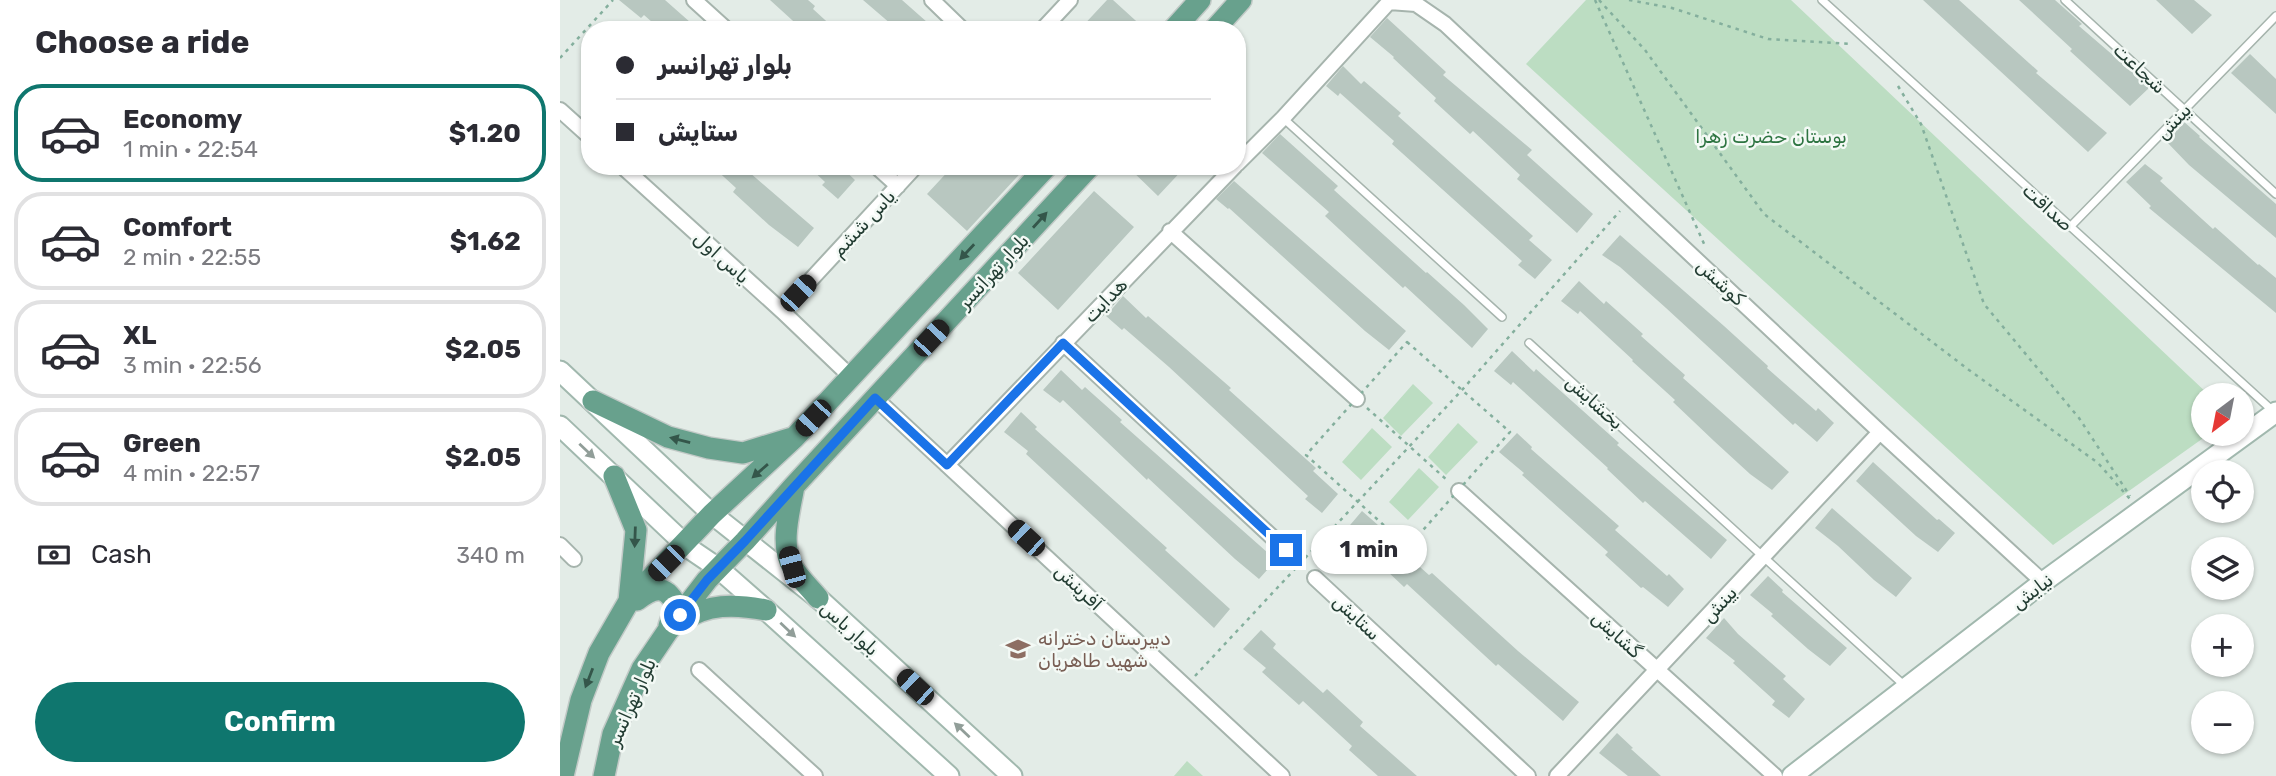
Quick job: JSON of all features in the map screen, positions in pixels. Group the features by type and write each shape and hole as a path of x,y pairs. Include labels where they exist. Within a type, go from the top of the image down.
{"main road":[{"path":"1181,21 1200,0"},
{"path":"1222,21 1241,0"},
{"name":"بلوار تهرانسر","path":"563,776 581,701 599,653 624,609 712,514 794,438 1039,175"},
{"name":"بلوار تهرانسر","path":"604,776 617,723 642,669 667,632 718,568 1082,175"},
{"name":"بلوار یاس","path":"560,371 712,514 818,598 1012,776"},
{"path":"593,401 668,437 709,447 743,453 794,438"},
{"name":"نیایش","path":"1793,776 2043,582 2275,413"},
{"path":"560,426 685,544 718,568 766,610 949,776"},
{"path":"614,477 636,530 624,609"},
{"path":"794,486 786,533 788,552 792,567 818,598"},
{"path":"624,609 649,591 662,590 672,596 676,605 667,632"},
{"path":"667,632 702,609 734,606 766,610"}],"street":[{"path":"694,0 717,21"},
{"path":"932,0 954,21"},
{"path":"1050,21 1070,0"},
{"name":"هدایت","path":"1246,155 1389,2"},
{"name":"کوشش","path":"1389,2 1416,4 1445,24 2043,582"},
{"path":"560,110 581,129"},
{"name":"یاس اول","path":"632,175 851,377"},
{"path":"886,175 898,186"},
{"name":"یاس ششم","path":"782,311 908,175"},
{"name":"هدایت","path":"947,465 1226,175"},
{"path":"1170,231 1357,399"},
{"path":"1063,343 1286,550"},
{"name":"آفرینش","path":"875,398 1282,776"},
{"name":"بینش","path":"1557,776 1880,432"},
{"name":"گشایش","path":"1459,491 1775,776"},
{"path":"560,545 574,559"},
{"name":"ستایش","path":"1315,578 1528,776"},
{"path":"699,670 815,776"}],"lane":[{"name":"صداقت","path":"1822,0 2275,413"},
{"name":"شجاعت","path":"2065,0 2276,194"},
{"name":"بینش","path":"2070,226 2276,16"},
{"path":"1283,118 1502,317"},
{"name":"بخشایش","path":"1530,343 1907,687"}],"path":[{"path":"594,21 613,0"},
{"path":"1597,0 1706,248"},
{"path":"1597,0 1645,50 1764,214 1969,370 2098,463 2140,511"},
{"path":"1629,0 1672,8 1768,39 1872,46"},
{"path":"560,58 581,35"},
{"path":"1893,79 1922,124 1984,304 2079,418 2140,511"},
{"path":"1185,686 1462,390 1631,198"},
{"path":"1502,317 1530,343"},
{"path":"1407,342 1510,432 1408,547 1306,455 1357,399 1407,342"},
{"path":"1357,399 1459,491"},
{"path":"1286,550 1315,578"}],"green space":[{"name":"بوستان حضرت زهرا","path":"1586,0 1791,0 2196,383 2191,383 2192,446 2053,545 1526,64"},
{"path":"1413,384 1433,403 1401,436 1383,418"},
{"path":"1458,423 1478,442 1446,475 1428,457"},
{"path":"1372,428 1392,447 1361,480 1342,462"},
{"path":"1419,468 1439,487 1408,520 1389,502"},
{"path":"1187,761 1203,776 1174,776"}],"building":[{"path":"619,0 665,0 689,21 651,21 644,15 641,18"},
{"path":"770,0 808,0 815,6 813,9 826,21 793,21"},
{"path":"863,0 902,0 926,21 888,21"},
{"path":"1107,0 1113,0 1136,21 1087,21"},
{"path":"1923,0 1959,0 2038,71 2036,73 2107,133 2088,152"},
{"path":"2019,0 2055,0 2082,24 2079,26 2150,87 2130,106"},
{"path":"2156,0 2194,0 2212,15 2192,34"},
{"path":"1387,18 1446,72 1443,75 1532,150 1527,155 1593,214 1577,233 1517,179 1520,175 1473,131 1470,134 1434,101 1436,98 1370,37"},
{"path":"2250,54 2276,79 2276,114 2231,73"},
{"path":"1343,66 1361,84 1364,81 1401,113 1398,116 1533,236 1529,240 1552,260 1535,279 1518,265 1522,261 1392,144 1394,141 1340,93 1338,96 1326,86"},
{"path":"2183,121 2276,204 2276,238 2189,165 2164,139"},
{"path":"1280,134 1338,186 1334,190 1488,329 1472,348 1325,216 1329,212 1262,153"},
{"path":"2145,164 2163,178 2160,181 2213,229 2215,227 2276,278 2276,313 2149,208 2151,206 2126,182"},
{"path":"722,175 752,175 814,228 798,247 733,192 736,188"},
{"path":"818,175 850,175 855,180 838,199 822,185 825,182"},
{"path":"945,175 1019,175 967,231 927,194"},
{"path":"1136,175 1178,175 1158,196"},
{"path":"1234,181 1406,331 1389,350 1216,199"},
{"path":"1094,191 1134,227 1058,310 1018,273"},
{"path":"1620,235 1724,326 1768,366 1767,368 1816,411 1818,408 1834,423 1817,442 1795,423 1793,425 1620,267 1602,255"},
{"path":"1579,281 1643,334 1641,336 1685,375 1683,378 1789,472 1772,490 1714,441 1673,402 1675,400 1580,311 1578,314 1561,301"},
{"path":"1123,296 1231,388 1229,390 1316,468 1313,471 1338,494 1322,513 1305,499 1308,496 1169,367 1106,316"},
{"path":"1512,351 1534,372 1536,369 1619,443 1617,445 1727,540 1711,559 1645,501 1643,503 1513,382 1511,385 1494,371"},
{"path":"1061,370 1082,390 1085,387 1122,420 1120,422 1276,560 1259,579 1148,478 1147,480 1063,400 1060,403 1043,390"},
{"path":"1021,412 1037,427 1035,429 1230,609 1214,628 1026,454 1028,451 1004,432"},
{"path":"1517,433 1531,449 1619,526 1615,530 1684,589 1668,607 1641,588 1605,555 1608,552 1499,452"},
{"path":"1873,462 1955,533 1938,552 1916,536 1856,481"},
{"path":"1832,508 1912,578 1896,597 1815,528"},
{"path":"1362,511 1378,525 1376,528 1429,575 1432,573 1579,702 1563,721 1498,664 1496,666 1407,584 1404,587 1368,553 1370,551 1345,531"},
{"path":"1768,576 1782,592 1847,648 1830,666 1750,595"},
{"path":"1724,618 1738,634 1786,676 1783,679 1805,699 1789,718 1772,705 1775,701 1733,663 1735,661 1706,638"},
{"path":"1261,630 1276,644 1273,648 1323,693 1327,689 1363,722 1360,726 1417,776 1378,776 1349,750 1352,746 1303,701 1299,705 1262,672 1266,668 1243,649"},
{"path":"1617,733 1661,776 1628,776 1599,753"}],"place":[{"name":"دبیرستان دخترانه شهید طاهریان","path":"1018,649"}],"route":[{"path":"680,615 707,580 875,398 947,465 1063,343 1286,550"}]}
